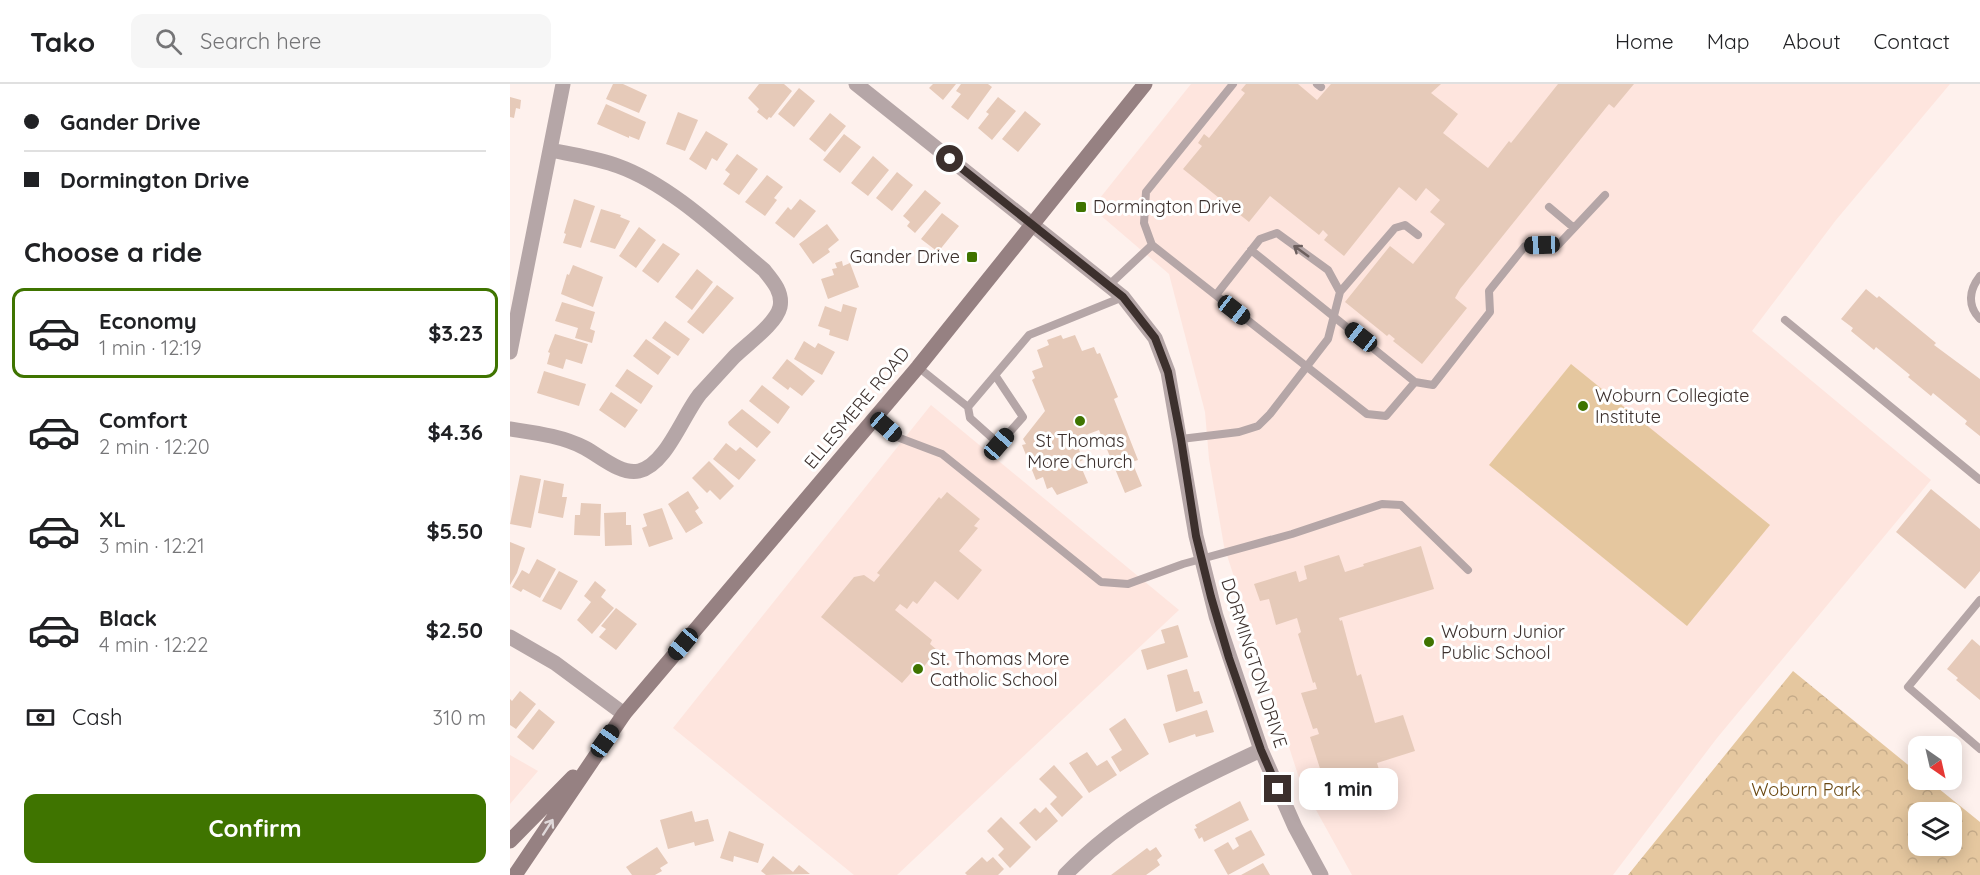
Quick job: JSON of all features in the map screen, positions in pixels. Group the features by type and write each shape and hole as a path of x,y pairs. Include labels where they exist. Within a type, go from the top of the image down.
{"main road":[{"name":"ELLESMERE ROAD","path":"515,875 624,714 918,367 1145,84"},
{"name":"ELLESMERE ROAD","path":"510,841 596,755"}],"street":[{"path":"510,352 563,84"},
{"path":"856,84 1030,225"},
{"path":"510,429 554,436 584,447 624,470 637,472 649,468 660,458 699,396 733,358 775,318 780,308 781,297 775,283 764,270 685,204 619,166 551,150"},
{"name":"DORMINGTON DRIVE","path":"1030,225 1123,297 1149,328 1161,351 1168,372 1181,439 1188,494 1201,558 1229,658 1261,750 1295,827 1321,875"},
{"path":"510,637 555,663 624,714"},
{"path":"1065,875 1090,849 1145,808 1180,788 1261,750"}],"lane":[{"path":"1233,84 1146,192 1144,224 1152,245 1367,414 1386,416 1415,382"},
{"path":"1251,250 1415,382 1433,385 1490,312 1489,291 1525,246 1558,245 1605,195"},
{"path":"1549,207 1574,228"},
{"path":"1181,439 1239,432 1258,426 1328,339 1340,292 1395,228 1405,225 1418,235"},
{"path":"1216,295 1260,239 1277,233 1328,270 1340,292"},
{"path":"1108,286 1152,245"},
{"path":"1980,276 1971,291 1970,299 1971,308 1980,319"},
{"path":"968,407 1029,335 1123,297"},
{"path":"1785,320 1980,480"},
{"path":"918,367 968,407 970,418 999,444 1023,417 995,375"},
{"path":"875,418 897,437 942,454 1101,582 1128,584 1201,558 1292,534 1382,504 1401,505 1468,570"},
{"path":"1980,601 1908,687 1980,749"}],"shaded area":[{"name":"Woburn Collegiate Institute","path":"1191,84 1950,84 1836,220 1752,331 1931,480 1717,738 1613,875 1352,875 1300,781 1224,546 1209,459 1205,412 1169,274 1092,208"},
{"name":"St. Thomas More Catholic School","path":"931,405 1179,610 897,875 854,875 673,728"},
{"path":"510,755 538,771 510,804"}],"green space":[{"path":"1571,364 1770,525 1687,626 1489,465"},
{"name":"Woburn Park","path":"1793,671 1908,765 1908,790 1940,790 1955,802 1908,802 1908,856 1962,856 1962,807 1980,822 1980,875 1628,875"}],"building":[{"path":"613,84 623,84 647,95 639,113 606,99"},
{"path":"759,84 784,84 792,91 767,120 757,112 759,109 748,98"},
{"path":"933,84 956,84 943,100 929,88"},
{"path":"961,84 988,84 992,87 968,120 951,107 961,94 956,91"},
{"path":"1246,84 1298,84 1317,100 1331,84 1441,84 1431,93 1458,114 1443,133 1488,168 1558,84 1634,84 1614,108 1609,104 1460,289 1455,298 1467,308 1422,364 1393,341 1395,339 1389,334 1387,336 1345,302 1390,246 1413,264 1445,224 1430,212 1440,200 1426,188 1416,201 1399,187 1344,256 1324,240 1328,235 1323,230 1319,235 1270,196 1249,222 1183,169 1202,146 1198,143 1204,134 1209,138 1245,93 1241,90"},
{"path":"799,88 815,101 794,127 778,114"},
{"path":"510,97 521,100 520,109 516,108 514,118 510,117"},
{"path":"998,97 1016,111 992,140 978,128 989,114 986,112"},
{"path":"606,104 646,122 639,140 597,124"},
{"path":"1025,111 1041,124 1018,152 1002,139"},
{"path":"678,112 698,120 685,151 666,144"},
{"path":"830,113 846,126 825,152 809,139"},
{"path":"706,131 728,144 717,161 712,158 706,170 689,159"},
{"path":"844,134 861,147 840,173 823,160"},
{"path":"737,154 758,169 739,195 723,184 730,174 725,170"},
{"path":"873,156 889,170 868,196 851,183"},
{"path":"897,172 913,185 892,211 876,198"},
{"path":"767,175 783,187 774,198 777,200 765,216 745,202"},
{"path":"925,190 941,203 915,233 907,226 910,222 903,216"},
{"path":"574,199 595,206 581,248 563,243"},
{"path":"800,199 816,211 794,238 775,223 788,207 791,210"},
{"path":"601,209 621,215 620,217 630,221 615,249 590,242"},
{"path":"942,213 959,226 938,252 921,239"},
{"path":"827,224 839,240 828,249 830,252 813,264 799,244"},
{"path":"639,227 656,240 636,268 619,256"},
{"path":"663,243 680,254 658,283 642,271"},
{"path":"842,261 843,266 850,263 859,287 828,299 821,279 834,275 832,269 837,268 835,263"},
{"path":"573,265 603,277 593,307 561,294 567,274 569,275"},
{"path":"697,269 713,282 692,310 675,297"},
{"path":"717,285 734,298 703,334 687,322"},
{"path":"1866,289 1877,298 1879,296 1936,343 1934,345 1980,379 1980,436 1965,424 1967,421 1933,393 1931,396 1876,347 1874,350 1851,331 1853,328 1841,319"},
{"path":"562,302 595,312 590,329 595,331 592,343 575,338 578,328 555,321"},
{"path":"843,304 857,308 848,341 829,335 830,330 818,326 825,306 841,312"},
{"path":"665,321 690,339 678,356 652,338"},
{"path":"555,334 588,344 582,364 566,359 563,369 547,364 550,353 548,352"},
{"name":"St Thomas More Church","path":"1061,335 1063,339 1075,335 1082,351 1094,347 1097,354 1100,353 1118,397 1114,399 1138,460 1132,462 1142,486 1125,493 1099,430 1075,439 1083,460 1079,462 1088,483 1057,495 1052,487 1047,489 1043,477 1036,480 1022,445 1026,444 1023,439 1045,411 1032,380 1035,378 1032,371 1043,367 1037,350 1049,345 1047,340"},
{"path":"646,339 671,357 658,375 633,356"},
{"path":"804,341 815,348 818,343 835,352 822,375 794,359"},
{"path":"787,359 815,381 802,396 790,387 788,390 772,378"},
{"path":"627,369 653,386 641,404 615,386"},
{"path":"544,371 586,384 579,406 537,393"},
{"path":"762,385 790,407 778,424 749,401"},
{"path":"611,392 638,410 625,428 599,410"},
{"path":"742,409 771,432 757,448 729,425 728,422"},
{"path":"726,443 736,451 740,447 756,460 739,480 713,459"},
{"path":"709,461 734,486 720,500 710,490 707,493 692,478"},
{"path":"520,475 541,479 531,528 510,524"},
{"path":"544,480 564,484 562,497 567,497 563,518 538,513"},
{"path":"1931,489 1980,529 1980,571 1965,589 1896,532"},
{"path":"688,491 699,508 695,511 703,523 686,533 668,504"},
{"path":"947,492 980,519 974,526 978,528 959,551 982,570 958,600 935,581 917,604 913,601 907,609 900,604 895,610 932,640 930,644 937,650 922,669 917,666 902,683 821,617 854,577 864,575 874,582 880,575 877,573 939,497 941,499"},
{"path":"581,503 601,504 600,536 574,535 575,515 580,515"},
{"path":"662,508 673,539 649,547 642,528 647,526 643,514"},
{"path":"626,512 626,525 631,525 632,545 605,546 604,513"},
{"path":"510,542 525,548 517,573 510,585"},
{"path":"1421,546 1434,589 1339,618 1340,621 1342,620 1357,676 1361,674 1375,723 1403,715 1415,751 1377,763 1383,783 1330,800 1310,737 1319,734 1317,728 1313,729 1301,693 1317,689 1315,682 1313,683 1298,634 1301,632 1297,618 1276,625 1269,599 1260,601 1254,584 1296,571 1299,582 1307,579 1304,566 1339,555 1345,572"},
{"path":"537,559 556,569 540,598 523,589 521,592 512,587 522,570 529,574"},
{"path":"559,571 578,581 561,610 542,601"},
{"path":"595,581 606,590 601,597 614,608 592,634 577,620 591,602 584,596"},
{"path":"616,608 637,624 616,650 599,637 606,629 601,626"},
{"path":"1178,625 1188,657 1147,670 1141,650 1165,643 1161,630"},
{"path":"1972,639 1980,646 1980,700 1956,680 1958,678 1947,669"},
{"path":"1187,669 1194,692 1199,691 1203,703 1176,712 1167,675"},
{"path":"520,691 536,704 516,729 510,725 510,699 512,701"},
{"path":"539,709 555,722 533,750 517,737"},
{"path":"1207,710 1214,732 1196,737 1195,734 1169,743 1163,724"},
{"path":"1125,718 1149,754 1120,772 1111,757 1122,750 1109,729"},
{"path":"1087,752 1097,766 1107,760 1117,775 1089,793 1069,763"},
{"path":"1054,765 1083,797 1062,817 1050,804 1057,797 1039,779"},
{"path":"1240,801 1249,820 1204,842 1202,837 1199,839 1194,829 1197,828 1195,825"},
{"path":"1046,807 1058,821 1036,841 1019,823 1035,808 1040,813"},
{"path":"692,811 695,822 708,819 714,841 695,846 694,842 668,849 660,820"},
{"path":"1001,817 1031,847 1010,868 998,855 1004,849 987,831"},
{"path":"1251,830 1265,855 1228,875 1214,850 1228,842 1233,850 1239,846 1235,838"},
{"path":"729,831 764,844 758,863 734,856 733,862 720,858"},
{"path":"657,847 668,863 660,868 662,871 655,875 632,875 626,867"},
{"path":"1156,847 1162,856 1157,860 1160,865 1146,875 1111,875 1147,848 1150,851"},
{"path":"773,856 793,872 799,865 810,874 766,875 761,871"},
{"path":"982,857 987,862 993,857 1004,869 998,875 967,875 965,873"},
{"path":"1263,863 1270,875 1241,875"}],"place":[{"name":"Dormington Drive","path":"1081,207"},
{"name":"Gander Drive","path":"972,257"},
{"name":"Woburn Collegiate Institute","path":"1583,406"},
{"name":"St Thomas More Church","path":"1080,421"},
{"name":"Woburn Junior Public School","path":"1429,642"},
{"name":"St. Thomas More Catholic School","path":"918,669"}],"route":[{"path":"950,159 1123,297 1155,338 1168,372 1196,536 1211,597 1229,658 1261,750 1278,789"}]}
